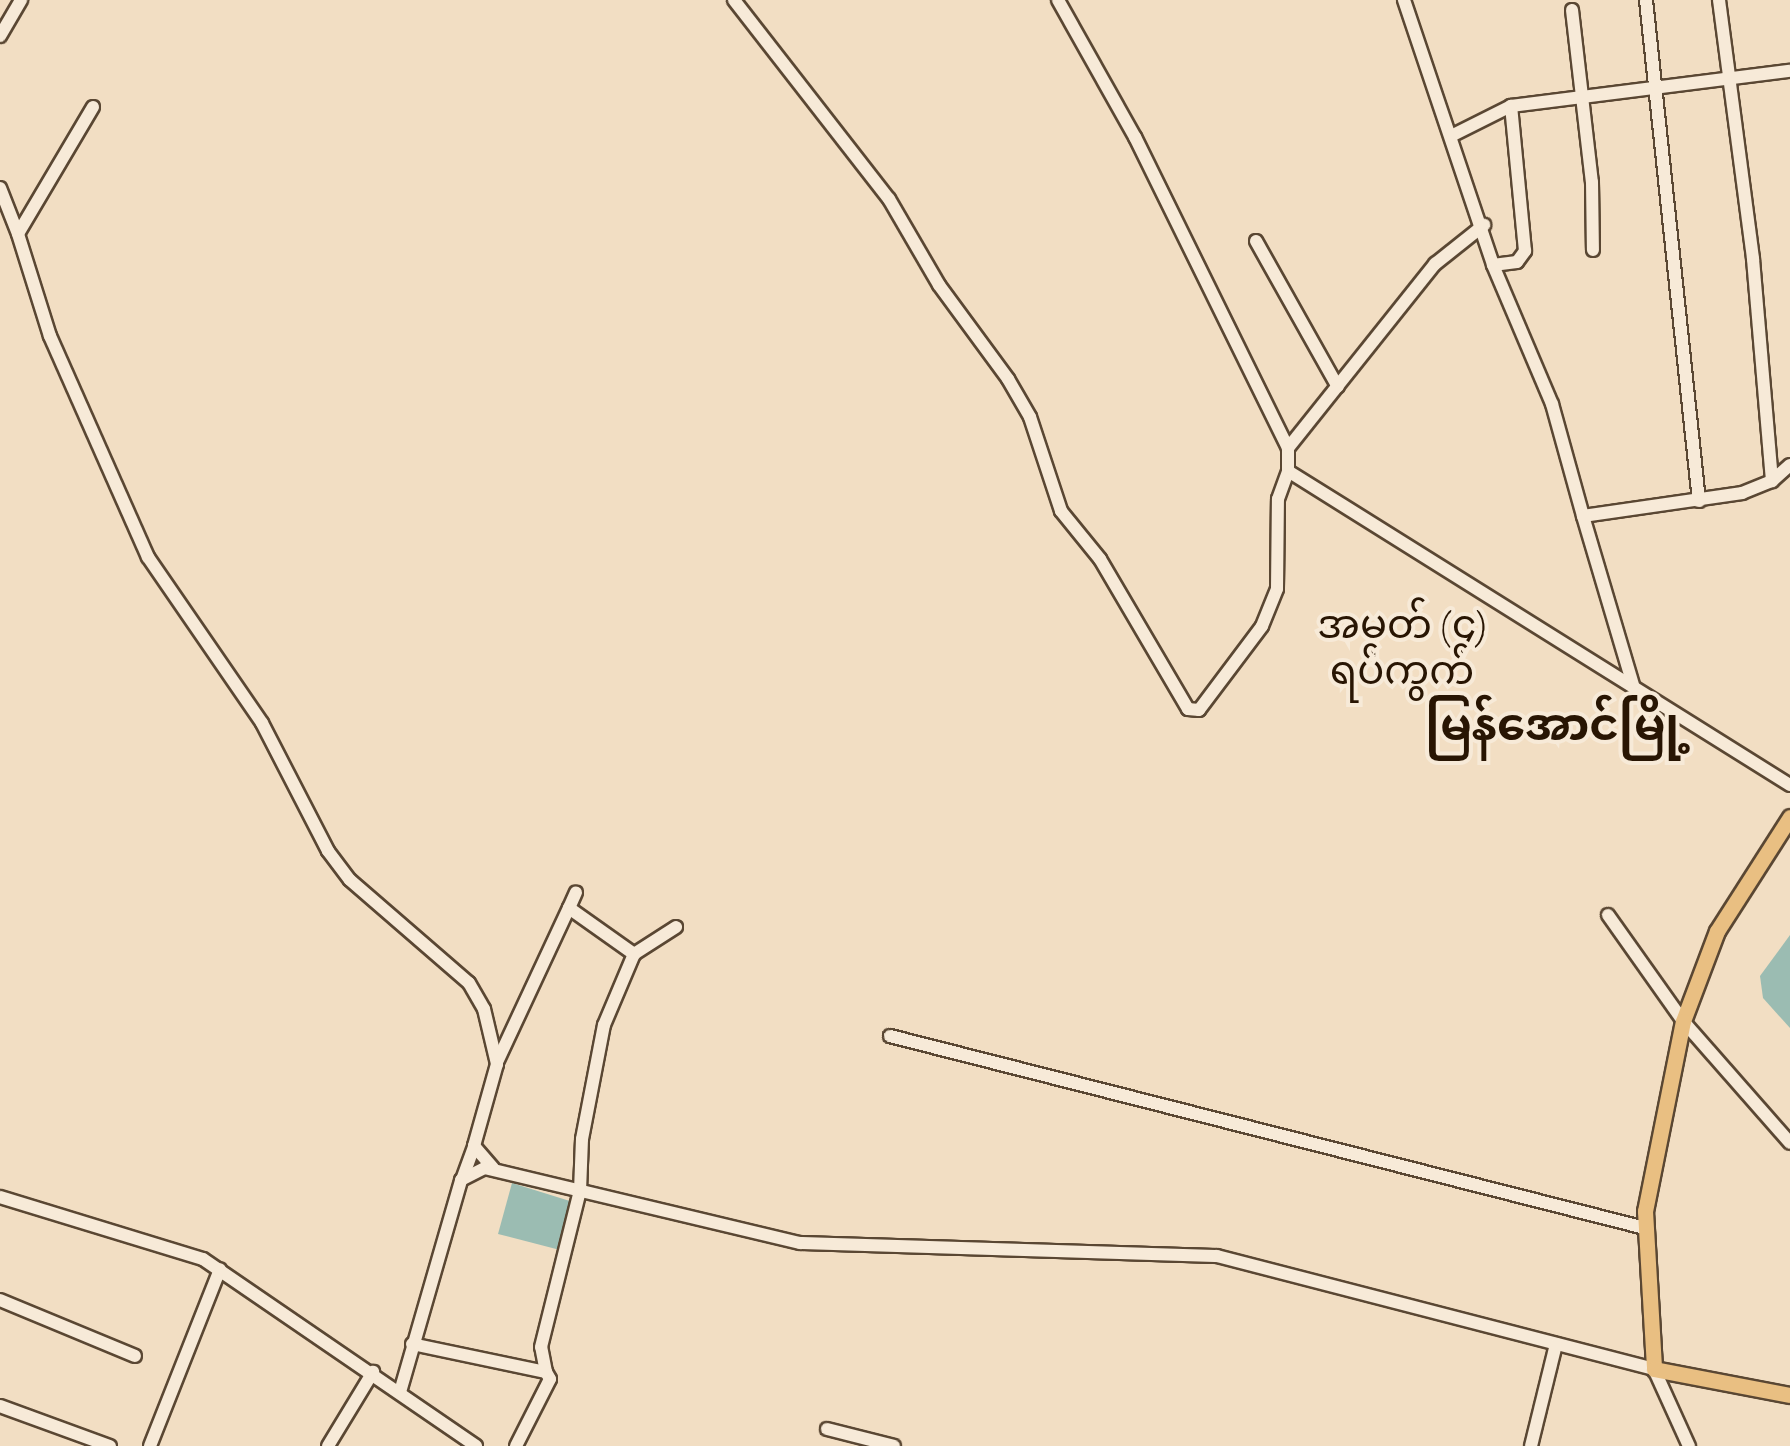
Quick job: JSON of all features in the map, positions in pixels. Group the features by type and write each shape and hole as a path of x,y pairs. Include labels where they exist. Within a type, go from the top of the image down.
{"main road":[{"path":"1790,816 1716,931 1683,1021 1645,1228 1654,1368 1790,1395"}],"street":[{"path":"0,36 20,0"},
{"path":"734,0 890,199 939,285 1008,379 1030,417 1061,511 1100,559 1188,709 1199,710 1252,638 1277,589 1278,499 1288,471 1288,448 1135,136 1058,0"},
{"path":"1404,0 1484,225 1492,264 1552,404 1633,685"},
{"path":"1646,0 1699,501"},
{"path":"1719,0 1753,260 1772,481"},
{"path":"1572,10 1593,250"},
{"path":"1450,136 1511,106 1657,84 1790,71"},
{"path":"1492,264 1517,262 1525,250 1511,106"},
{"path":"18,234 93,108"},
{"path":"0,188 50,336 148,556 262,723 328,851 350,880 470,983 496,1045 497,1064"},
{"path":"1288,448 1436,264 1484,225"},
{"path":"1256,241 1338,387"},
{"path":"1583,516 1699,501 1772,481 1790,465"},
{"path":"1288,471 1790,786"},
{"path":"400,1392 497,1064 576,892"},
{"path":"568,908 634,954"},
{"path":"1608,914 1683,1021 1790,1143"},
{"path":"516,1446 550,1379 541,1347 580,1191 582,1139 604,1025 634,954 676,927"},
{"path":"890,1036 1645,1228"},
{"path":"474,1146 493,1168 800,1242 1217,1256 1654,1368 1689,1446"},
{"path":"462,1180 493,1168"},
{"path":"0,1197 125,1230 220,1270 476,1446"},
{"path":"150,1446 220,1270"},
{"path":"0,1300 134,1356"},
{"path":"412,1344 546,1372"},
{"path":"1531,1446 1556,1344"},
{"path":"328,1446 372,1372"},
{"path":"0,1406 110,1446"},
{"path":"827,1429 894,1446"}],"water":[{"path":"1790,935 1790,1028 1763,998 1760,976"},
{"path":"512,1183 573,1202 560,1250 498,1234"}],"district":[{"name":"အမှတ် (၄) ရပ်ကွက်","path":"1402,649"},
{"name":"မြန်အောင်မြို့","path":"1558,727"}]}
